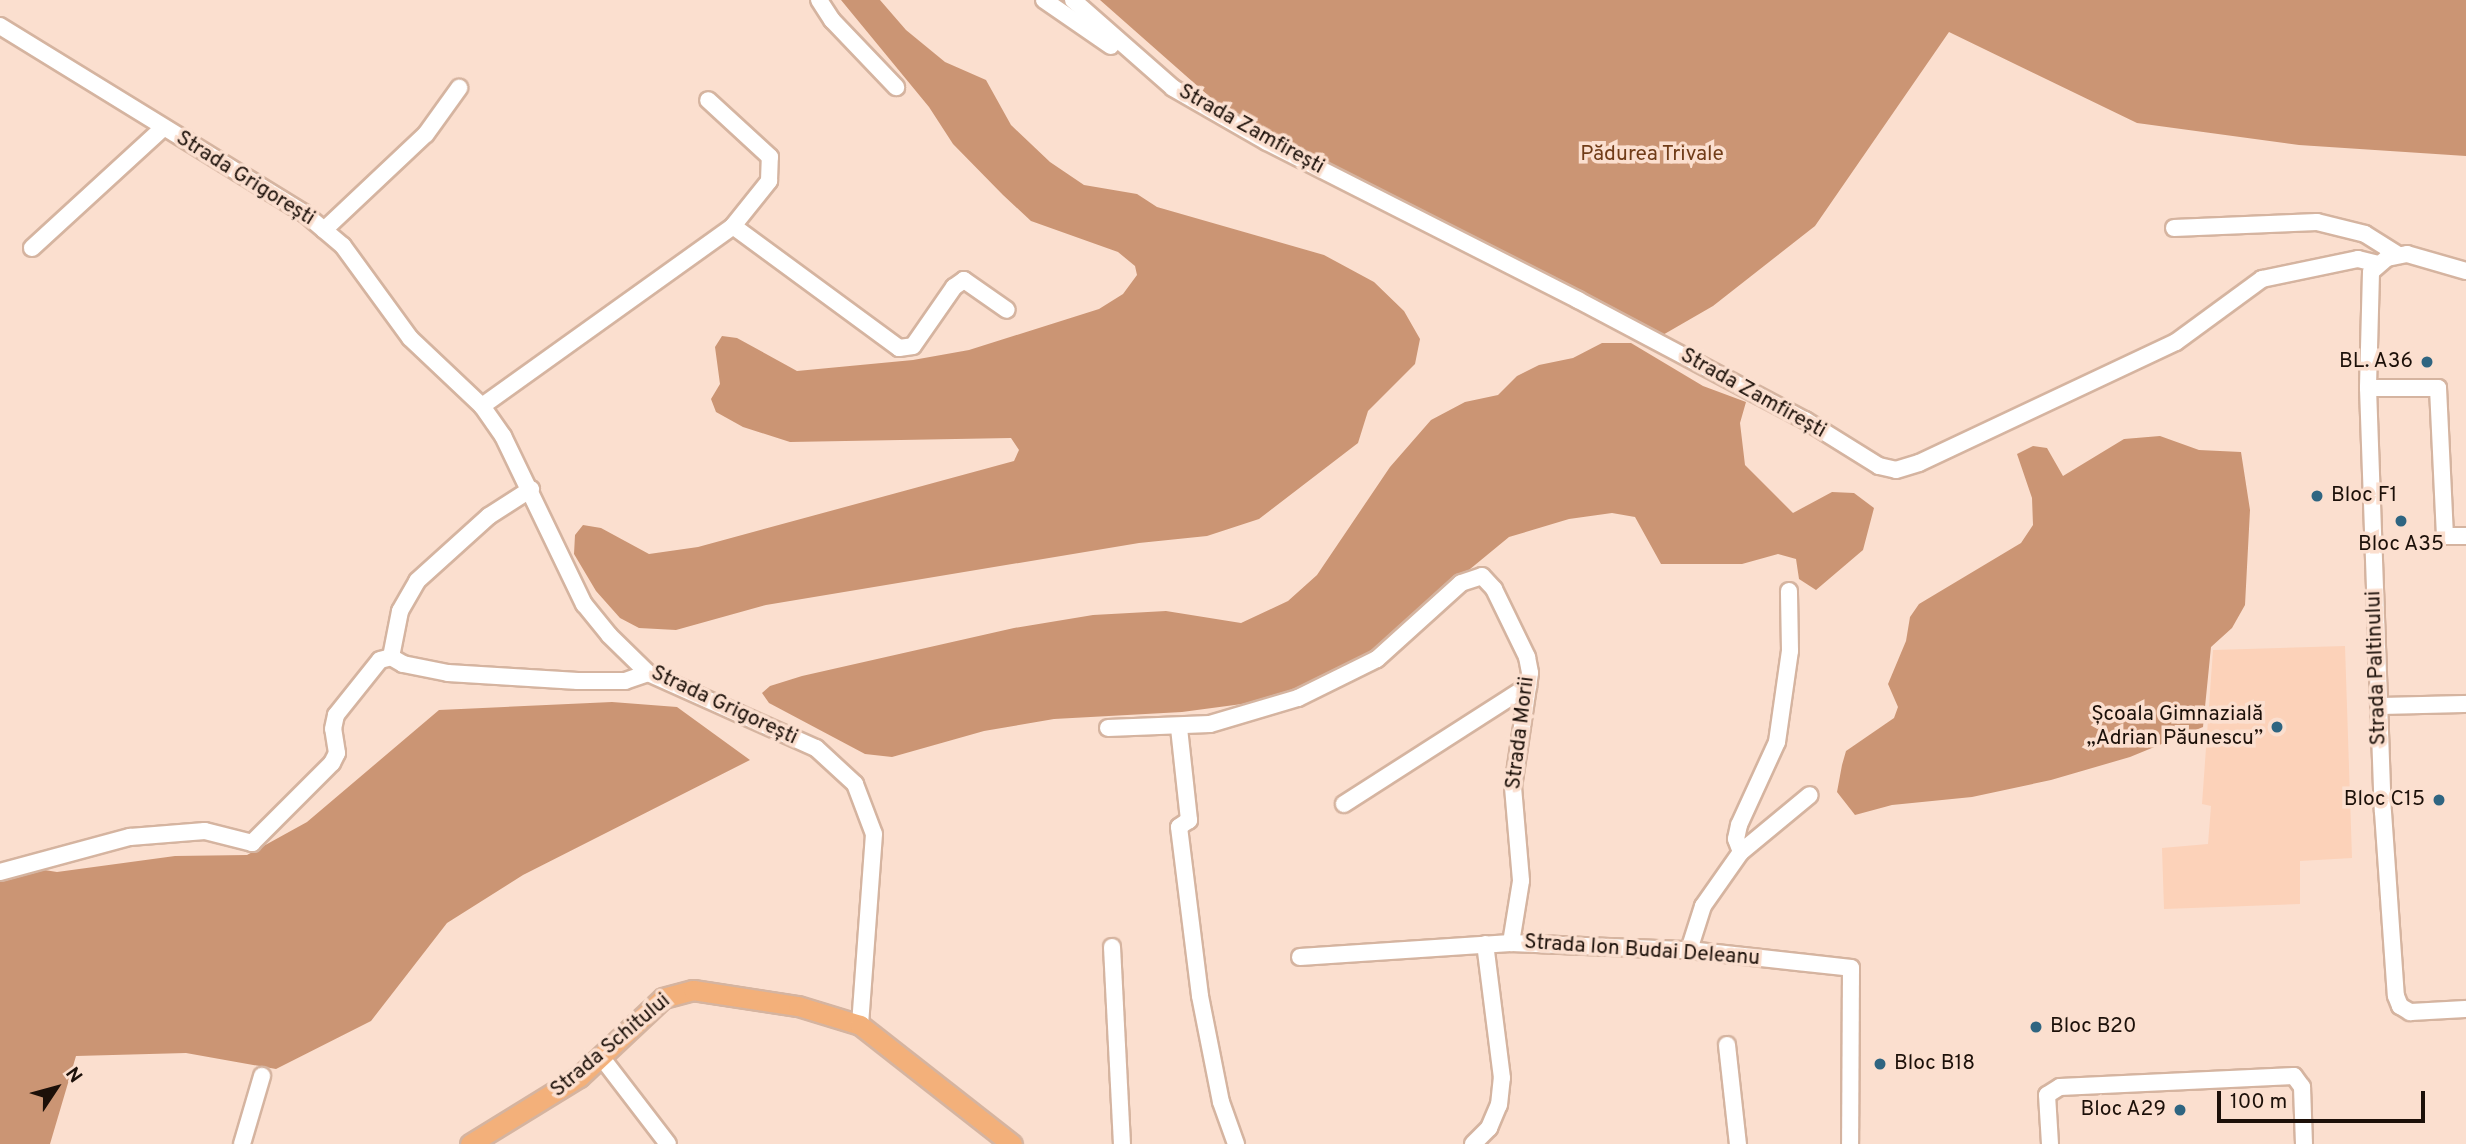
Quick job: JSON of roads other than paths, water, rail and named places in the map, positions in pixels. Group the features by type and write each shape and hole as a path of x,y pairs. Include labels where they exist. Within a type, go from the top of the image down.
{"main road":[{"name":"Strada Schitului","path":"470,1144 556,1094 603,1058 654,1005 684,990 798,1006 860,1026 1012,1144"}],"street":[{"path":"819,0 832,20 897,88"},
{"path":"1044,0 1102,42 1128,52"},
{"name":"Strada Zamfirești","path":"1073,0 1128,52 1173,88 1267,142 1566,293 1805,419 1879,466 1896,470 1932,458 2176,342 2262,279 2358,260 2378,264 2398,255"},
{"name":"Strada Grigorești","path":"0,26 304,213 343,246 410,338 482,407 531,489 584,604 648,673 816,748 855,785 874,834 860,1026"},
{"path":"324,230 426,134 459,88"},
{"path":"482,407 733,226 769,181 771,157 708,100"},
{"path":"32,248 163,128"},
{"path":"2174,228 2317,222 2365,234 2398,255 2418,255 2466,271"},
{"path":"733,226 899,348 913,346 959,282 970,281 1007,310"},
{"name":"Strada Paltinului","path":"2378,264 2370,282 2368,388 2379,706 2396,996 2400,1006 2410,1012 2466,1010"},
{"path":"2368,388 2438,387 2445,536 2466,536"},
{"path":"0,872 130,837 205,831 252,843 332,763 337,753 332,729 336,715 366,674 391,657 400,611 416,581 489,516 531,489"},
{"name":"Strada Morii","path":"1179,728 1257,712 1349,676 1410,633 1461,583 1482,576 1489,580 1527,657 1528,686 1513,786 1521,881 1511,943"},
{"path":"1741,852 1736,839 1739,825 1777,742 1790,651 1789,591"},
{"path":"391,657 403,664 448,673 625,681 648,673"},
{"path":"1344,804 1528,686"},
{"path":"2379,706 2466,704"},
{"path":"1108,728 1179,728 1189,820 1179,827 1200,996 1221,1102 1236,1144"},
{"path":"1689,950 1703,906 1741,852 1810,795"},
{"name":"Strada Ion Budai Deleanu","path":"1300,957 1511,943 1689,950 1851,968 1850,1144"},
{"path":"1473,1144 1489,1128 1499,1105 1502,1078 1485,944"},
{"path":"1112,947 1122,1144"},
{"path":"1727,1045 1738,1144"},
{"path":"603,1058 668,1144"},
{"path":"242,1144 262,1076"},
{"path":"2050,1144 2047,1095 2060,1087 2294,1076 2302,1087 2304,1144"}],"place":[{"name":"BL. A36","path":"2427,362"},
{"name":"Bloc F1","path":"2317,496"},
{"name":"Bloc A35","path":"2401,521"},
{"name":"Școala Gimnazială „Adrian Păunescu”","path":"2277,727"},
{"name":"Bloc C15","path":"2439,800"},
{"name":"Bloc B20","path":"2036,1027"},
{"name":"Bloc B18","path":"1880,1064"},
{"name":"Bloc A29","path":"2180,1110"}],"park label":[{"name":"Pădurea Trivale","path":"1652,155"}]}
